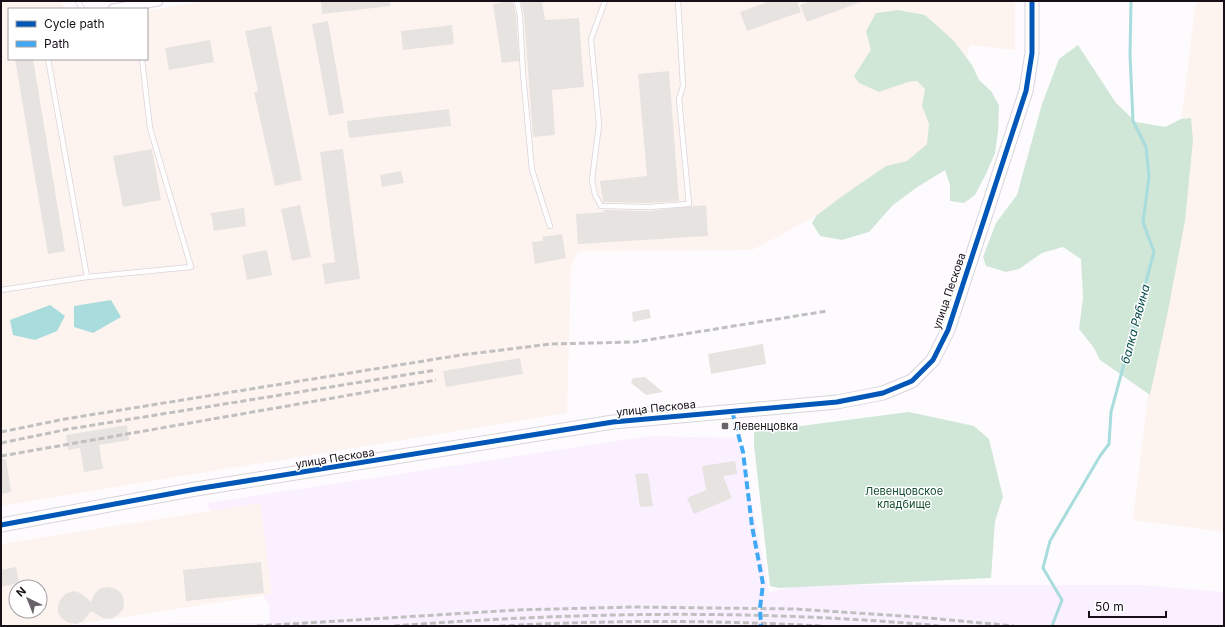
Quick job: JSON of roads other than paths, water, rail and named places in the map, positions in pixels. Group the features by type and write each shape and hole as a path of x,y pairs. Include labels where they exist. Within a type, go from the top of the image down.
{"street":[{"path":"124,8 136,7 158,1"},
{"name":"улица Пескова","path":"1,525 196,490 613,422 837,402 883,393 912,381 933,360 948,330 1026,91 1032,53 1032,1"}],"lane":[{"path":"517,1 520,16 523,74 532,170 550,226"},
{"path":"605,1 591,40 599,125 592,180 595,196 601,206 641,207 689,204 679,99 683,86 678,1"},
{"path":"48,60 87,277"},
{"path":"1,290 87,277 191,267 150,128 142,60"}],"water":[{"path":"111,300 121,317 93,333 74,327 74,306"},
{"path":"50,305 65,316 57,331 35,340 13,335 10,320"}],"waterway":[{"name":"балка Рябина","path":"1052,626 1062,600 1043,568 1050,541 1100,456 1109,444 1111,412 1154,252 1143,222 1149,177 1146,147 1133,121 1130,55 1131,1"}],"railway":[{"path":"1,432 65,419 461,355 551,344 635,342 827,311"},
{"path":"1,443 69,429 436,370"},
{"path":"1,456 436,380"},
{"path":"257,626 517,610 632,607 795,609 918,617 1014,626"},
{"path":"394,626 530,618 667,614 804,617 940,626"},
{"path":"500,626 661,622 822,626"}],"place":[{"name":"Левенцовка","path":"725,426"}],"park label":[{"name":"Левенцовское кладбище","path":"904,497"}]}
